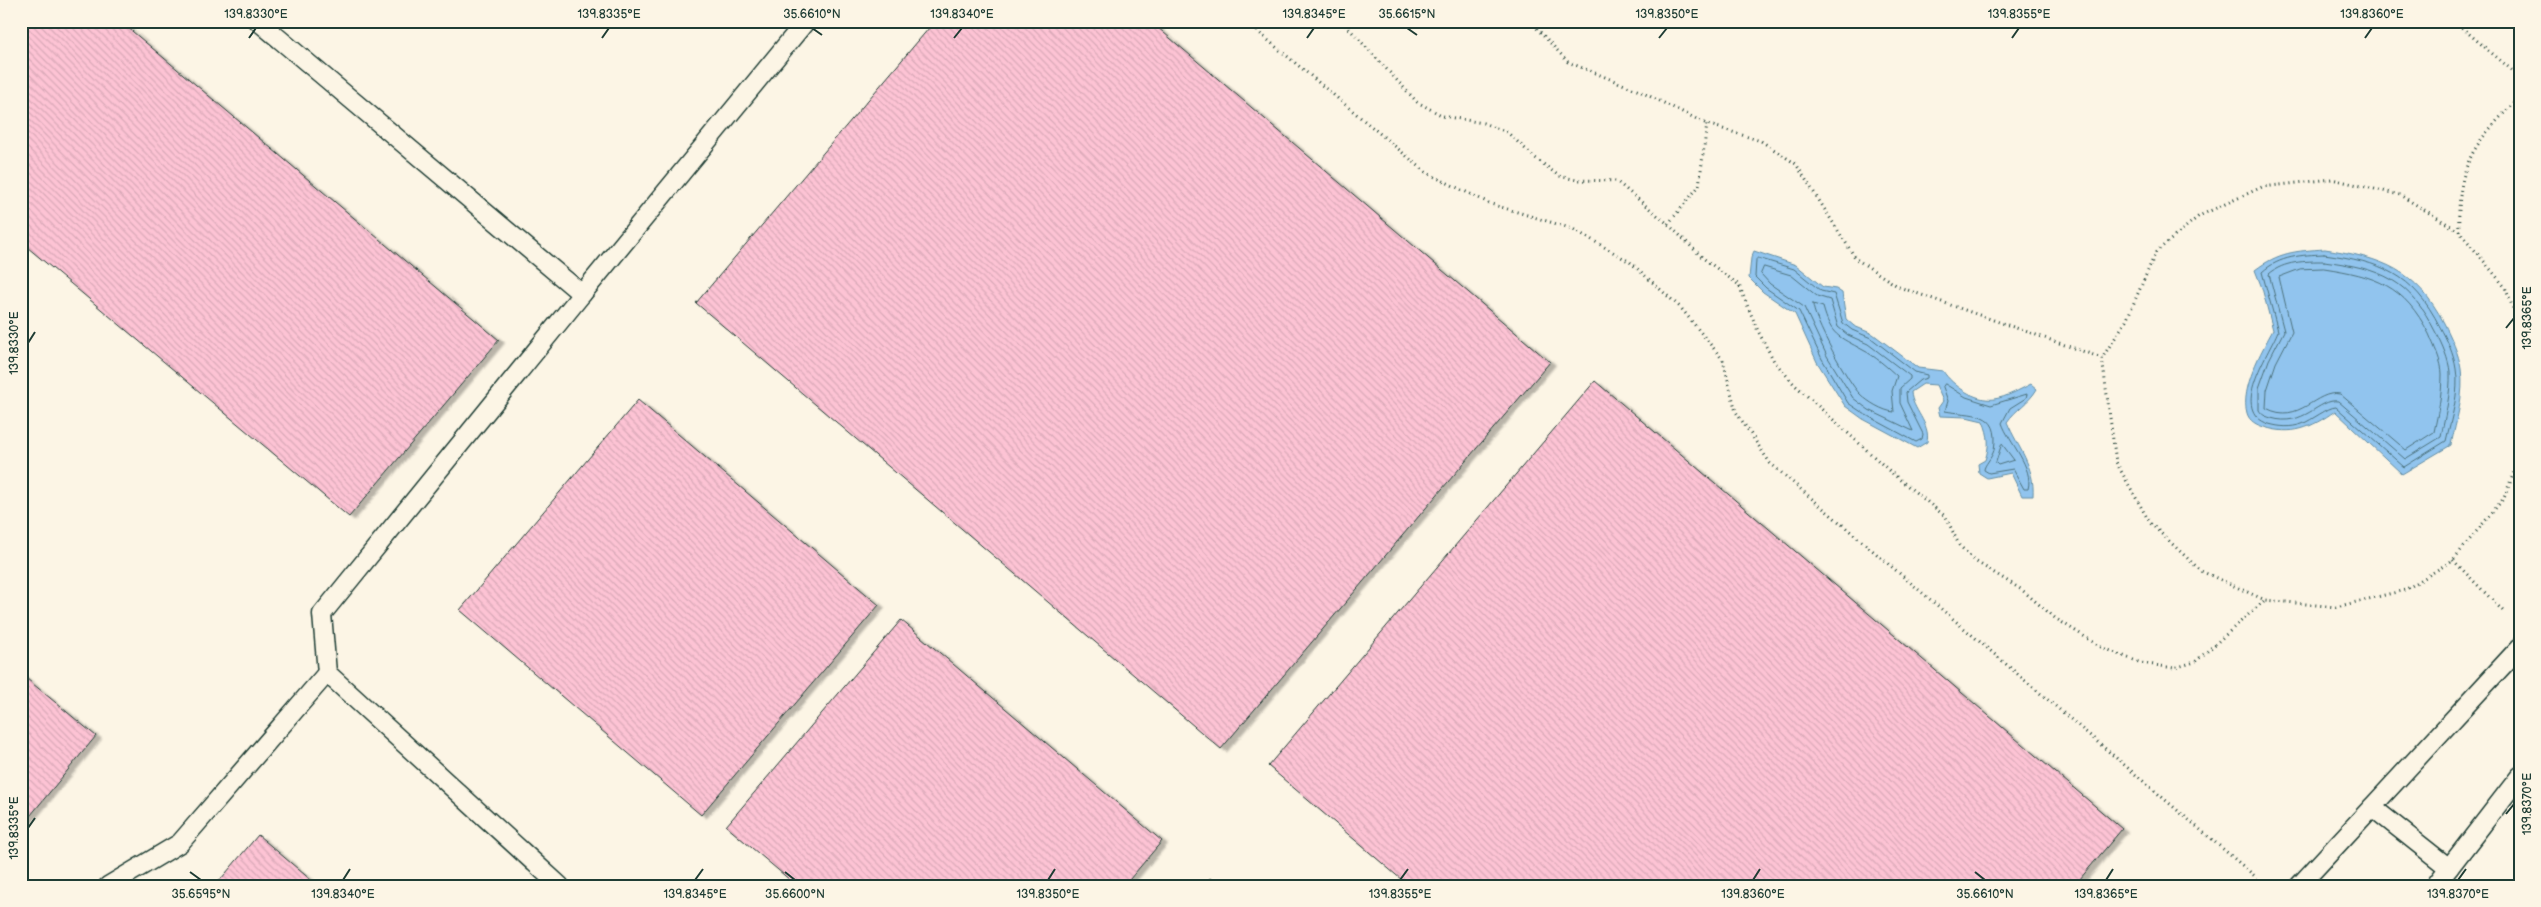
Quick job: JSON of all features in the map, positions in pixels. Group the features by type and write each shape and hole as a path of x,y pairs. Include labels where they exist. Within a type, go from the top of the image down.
{"lane":[{"path":"258,21 582,294"},
{"path":"560,886 327,672 322,614 806,21"},
{"path":"2299,886 2520,647"},
{"path":"108,886 180,843 327,672"},
{"path":"2435,886 2520,776"},
{"path":"2372,807 2449,868"}],"path":[{"path":"1244,21 1427,172 1491,204 1572,229 1630,262 1680,308 1723,360 1736,412 1770,463 2257,878"},
{"path":"1342,21 1417,102 1443,116 1483,124 1507,132 1534,157 1559,176 1577,180 1616,181 1668,224 1703,258 1739,285 1758,331 1774,361 1795,385 1893,474 1946,518 1959,546 1975,561 2022,590 2055,618 2101,647 2141,663 2174,668 2195,662 2264,600"},
{"path":"1530,21 1568,62 1637,90 1707,124 1761,141 1796,164 1856,259 1899,287 2102,358"},
{"path":"2454,21 2520,77"},
{"path":"2459,232 2458,198 2469,157 2487,130 2520,97"},
{"path":"1668,224 1699,186 1707,124"},
{"path":"2520,327 2505,287 2459,232 2400,195 2332,179 2262,187 2199,216 2156,252 2126,321 2102,358 2116,462 2150,523 2201,571 2264,600 2336,606 2405,590 2453,560 2504,498 2520,456"},
{"path":"2453,560 2503,611"}],"water":[{"path":"2325,249 2380,262 2409,278 2422,290 2433,305 2444,323 2457,352 2461,369 2462,388 2451,445 2402,474 2335,411 2309,426 2284,431 2259,425 2248,416 2246,403 2249,381 2273,330 2262,288 2255,270 2280,256"},
{"path":"1754,251 1796,265 1823,287 1836,289 1842,293 1846,319 1854,326 1873,334 1918,368 1943,371 1958,387 1972,395 1980,398 1994,399 2008,395 2031,384 2037,389 2007,422 2029,466 2033,496 2022,496 2011,473 1987,478 1979,473 1978,464 1985,460 1988,450 1988,436 1983,421 1966,417 1940,416 1938,408 1943,401 1936,385 1923,384 1911,392 1914,405 1928,435 1927,442 1917,448 1863,419 1845,406 1817,362 1795,314 1763,292 1749,278 1751,258"}],"building":[{"path":"21,21 120,21 499,340 349,517 21,242"},
{"path":"935,21 1150,21 1550,362 1221,749 696,303"},
{"path":"1595,381 2122,829 2074,886 1409,886 1268,766"},
{"path":"638,400 879,605 701,815 460,610"},
{"path":"901,620 1162,841 1124,886 797,886 726,826"},
{"path":"21,674 96,736 21,827"},
{"path":"258,835 318,886 215,886"},
{"path":"1210,878 1219,886 1204,886"}]}
